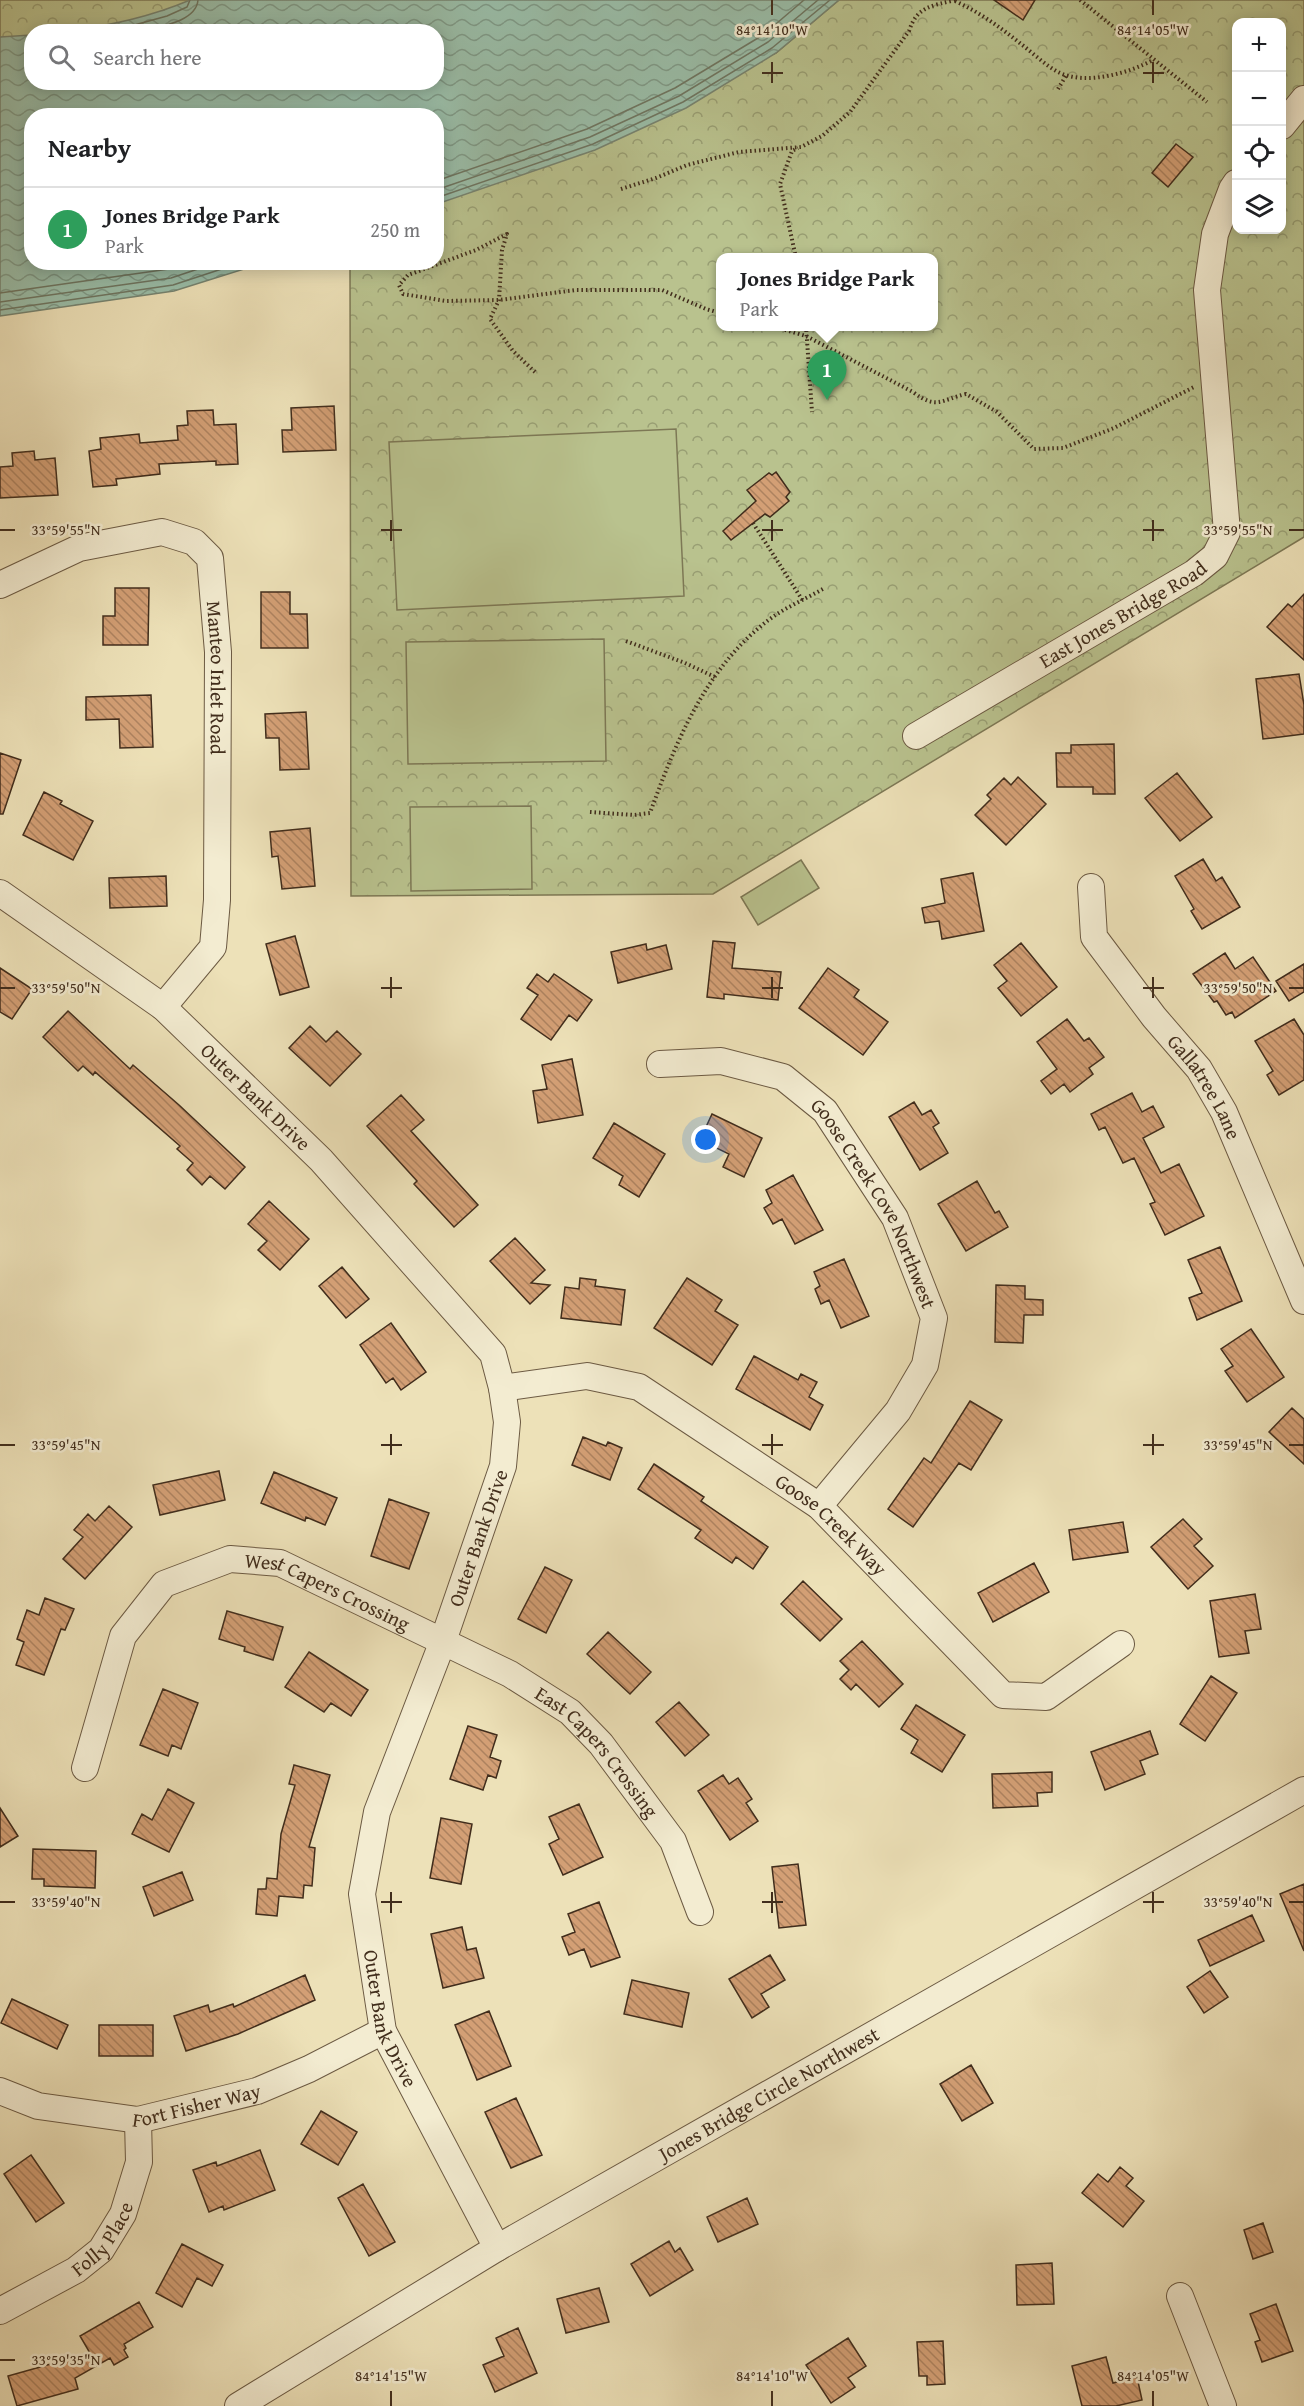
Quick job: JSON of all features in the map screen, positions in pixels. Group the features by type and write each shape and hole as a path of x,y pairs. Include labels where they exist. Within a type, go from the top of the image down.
{"street":[{"path":"1286,120 1304,99"},
{"name":"East Jones Bridge Road","path":"916,736 1194,573 1215,556 1227,531 1207,290 1215,234 1232,189"},
{"name":"Manteo Inlet Road","path":"0,585 79,548 162,532 194,542 210,558 218,652 217,900 213,947 163,1007"},
{"name":"Gallatree Lane","path":"1091,887 1094,937 1154,1017 1199,1069 1224,1112 1304,1301"},
{"name":"Outer Bank Drive","path":"0,893 163,1007 321,1160 493,1354 502,1388 507,1422 503,1466 443,1641 377,1812 362,1894 383,2031 497,2248"},
{"name":"Goose Creek Cove Northwest","path":"660,1064 721,1061 783,1077 825,1111 895,1218 934,1318 925,1365 898,1411 819,1506"},
{"name":"Goose Creek Way","path":"502,1388 587,1376 639,1387 819,1506 1003,1695 1046,1697 1121,1644"},
{"name":"West Capers Crossing","path":"85,1768 123,1636 164,1584 223,1561 230,1559 280,1563 443,1641"},
{"name":"East Capers Crossing","path":"443,1641 510,1674 570,1712 594,1736 673,1841 700,1912"},
{"name":"Jones Bridge Circle Northwest","path":"254,2402 497,2248 1304,1790"},
{"name":"Fort Fisher Way","path":"0,2091 38,2106 138,2120 257,2091 309,2069 383,2031"},
{"name":"Folly Place","path":"0,2311 76,2270 101,2250 123,2214 139,2162 138,2120"},
{"path":"1180,2296 1223,2406"}],"path":[{"path":"795,253 780,184 792,150 822,136 850,112 909,31 913,18 921,12 955,0 1002,28 1060,73 1084,77 1114,75 1135,69 1152,60"},
{"path":"1080,0 1207,102"},
{"path":"1058,89 1067,74"},
{"path":"621,189 687,165 711,159 750,151 801,147"},
{"path":"444,262 476,250 507,234 502,250 499,300 490,319 513,351 535,372"},
{"path":"422,270 408,275 399,285 403,294 446,301 499,300 576,290 662,290 716,312"},
{"path":"787,331 806,336 935,404 966,394 997,412 1034,449 1063,448 1114,428 1214,377"},
{"path":"806,331 812,412"},
{"path":"753,523 802,601"},
{"path":"590,812 634,815 650,813 685,725 714,677 737,648 775,616 823,589"},
{"path":"626,640 714,677"}],"green space":[{"path":"0,0 225,0 168,24 24,24 24,53 0,55"},
{"path":"839,0 1304,0 1304,537 713,894 351,896 350,270 444,270 444,200 776,53"},
{"path":"676,429 684,596 397,610 389,442"},
{"path":"604,639 606,761 408,764 406,642"},
{"path":"531,806 532,889 411,891 410,807"},
{"path":"801,860 819,888 758,925 741,897"}],"water":[{"path":"190,0 839,0 776,53 686,108 595,150 444,202 444,108 24,108 24,270 241,270 174,291 0,316 0,37 24,35 24,90 444,90 444,24 108,24 160,11"}],"building":[{"path":"994,0 1035,0 1023,20"},
{"path":"1176,144 1193,157 1168,187 1152,173"},
{"path":"334,406 336,450 283,452 282,430 292,430 291,408"},
{"path":"213,410 214,425 236,424 238,464 216,465 216,461 159,464 160,474 116,479 117,485 93,487 89,451 101,449 100,438 139,434 140,443 178,440 177,426 188,425 187,411"},
{"path":"34,451 35,460 55,458 58,495 0,498 0,467 13,466 12,453"},
{"path":"776,472 790,492 786,497 789,501 770,517 765,514 731,540 723,531 756,501 747,490 769,473 772,475"},
{"path":"115,588 149,588 148,645 103,645 103,616 115,616"},
{"path":"261,592 290,592 290,614 307,614 308,648 261,648"},
{"path":"1304,594 1304,660 1267,627 1288,604 1292,607"},
{"path":"1299,674 1304,705 1304,734 1263,739 1256,679"},
{"path":"151,695 153,747 120,748 119,719 86,720 86,697"},
{"path":"306,712 309,769 280,770 279,738 266,738 265,714"},
{"path":"1114,744 1115,794 1093,794 1093,787 1057,787 1056,753 1071,753 1071,745"},
{"path":"0,753 21,760 3,814 0,814"},
{"path":"1177,773 1212,817 1180,841 1145,798"},
{"path":"1018,777 1046,804 1006,845 975,815 991,799 987,795 1004,778 1011,785"},
{"path":"44,792 62,801 60,804 93,821 73,860 23,835"},
{"path":"310,828 315,886 282,889 278,856 272,857 270,832"},
{"path":"1203,859 1216,881 1222,877 1240,907 1202,929 1191,911 1194,909 1175,876"},
{"path":"973,873 984,931 942,939 939,921 925,923 922,908 945,903 941,879"},
{"path":"166,876 167,906 110,908 109,878"},
{"path":"295,936 309,987 280,995 266,944"},
{"path":"713,941 735,943 732,968 781,972 778,1000 724,994 724,999 707,997"},
{"path":"1021,943 1057,987 1021,1016 998,988 1007,981 994,965"},
{"path":"646,944 647,950 666,945 672,969 618,983 611,952"},
{"path":"1225,953 1235,969 1253,957 1276,991 1235,1018 1232,1012 1226,1015 1193,974"},
{"path":"1304,964 1304,992 1289,1001 1276,981"},
{"path":"0,968 32,989 12,1019 0,1012"},
{"path":"828,968 859,990 854,997 888,1022 863,1055 799,1008"},
{"path":"537,974 548,982 554,974 592,1000 577,1021 569,1015 551,1040 521,1019 538,995 527,988"},
{"path":"68,1011 130,1069 133,1065 179,1105 245,1167 225,1189 210,1176 202,1185 187,1170 193,1163 177,1149 180,1146 95,1072 93,1075 83,1066 78,1071 43,1037"},
{"path":"1067,1019 1084,1041 1089,1038 1104,1057 1089,1068 1093,1074 1070,1092 1064,1084 1051,1094 1041,1081 1057,1069 1037,1042"},
{"path":"1294,1019 1304,1035 1304,1080 1279,1095 1267,1075 1273,1071 1255,1041"},
{"path":"310,1026 326,1042 337,1031 361,1054 330,1086 289,1048"},
{"path":"572,1059 583,1115 538,1123 533,1091 547,1089 542,1065"},
{"path":"1132,1093 1142,1112 1153,1106 1164,1127 1143,1138 1161,1173 1179,1164 1204,1216 1165,1235 1150,1204 1155,1202 1134,1158 1123,1163 1105,1127 1099,1130 1091,1114"},
{"path":"401,1095 424,1120 411,1131 478,1205 454,1227 414,1184 417,1181 367,1126"},
{"path":"914,1102 922,1115 931,1110 939,1123 933,1127 948,1153 920,1170 889,1117"},
{"path":"712,1114 762,1138 744,1177 723,1167 729,1154 700,1140"},
{"path":"614,1123 665,1154 639,1197 619,1185 623,1176 593,1158"},
{"path":"793,1175 823,1230 795,1244 782,1219 773,1224 764,1208 772,1203 766,1190"},
{"path":"977,1181 995,1213 999,1211 1008,1227 966,1251 938,1204"},
{"path":"269,1201 309,1239 280,1270 258,1250 267,1241 248,1224"},
{"path":"515,1238 545,1270 531,1283 550,1285 530,1304 490,1261"},
{"path":"1220,1247 1242,1301 1197,1320 1189,1298 1202,1293 1188,1260"},
{"path":"844,1259 869,1316 841,1328 829,1300 821,1304 815,1289 820,1286 814,1272"},
{"path":"342,1267 369,1299 346,1318 319,1286"},
{"path":"580,1278 596,1280 595,1286 625,1290 621,1325 561,1318 565,1287 579,1289"},
{"path":"687,1278 722,1300 715,1311 738,1325 712,1365 654,1328"},
{"path":"996,1285 1025,1286 1025,1299 1043,1300 1043,1315 1024,1315 1023,1343 995,1342"},
{"path":"391,1323 426,1372 401,1390 393,1378 386,1383 360,1345"},
{"path":"1251,1329 1284,1377 1247,1402 1225,1371 1233,1366 1221,1349"},
{"path":"754,1356 798,1380 801,1374 817,1382 809,1397 823,1405 810,1430 736,1389"},
{"path":"970,1401 1002,1420 971,1470 959,1463 913,1527 888,1509 924,1458 931,1463"},
{"path":"1292,1408 1304,1419 1304,1464 1269,1432"},
{"path":"583,1437 606,1446 608,1442 622,1448 610,1480 572,1465"},
{"path":"654,1464 704,1497 701,1501 768,1547 753,1569 736,1557 732,1563 695,1538 701,1530 638,1489"},
{"path":"219,1471 225,1500 160,1515 153,1485"},
{"path":"274,1472 337,1498 325,1525 306,1517 305,1521 261,1503"},
{"path":"389,1499 429,1513 409,1569 371,1556"},
{"path":"109,1506 132,1527 85,1579 63,1559 83,1537 74,1530 88,1514 95,1521"},
{"path":"1183,1519 1202,1539 1194,1546 1213,1566 1188,1589 1151,1547"},
{"path":"1123,1522 1128,1552 1073,1560 1069,1530"},
{"path":"1034,1563 1049,1592 993,1622 978,1593"},
{"path":"545,1567 572,1580 546,1633 518,1619"},
{"path":"803,1581 842,1619 820,1641 781,1604"},
{"path":"1255,1594 1261,1629 1245,1631 1249,1653 1219,1657 1210,1601"},
{"path":"45,1598 74,1609 65,1630 61,1629 44,1675 16,1665 24,1642 17,1639 27,1610 39,1615"},
{"path":"227,1611 283,1627 273,1660 244,1651 245,1647 219,1639"},
{"path":"608,1632 651,1672 630,1694 587,1654"},
{"path":"862,1641 903,1684 879,1707 856,1684 851,1690 840,1679 849,1670 840,1661"},
{"path":"309,1652 368,1690 351,1716 331,1703 324,1712 285,1687"},
{"path":"1211,1676 1237,1693 1205,1741 1180,1724"},
{"path":"163,1689 198,1703 181,1749 172,1745 168,1756 140,1745"},
{"path":"679,1702 709,1735 685,1756 656,1722"},
{"path":"916,1705 965,1735 942,1772 911,1753 918,1740 901,1729"},
{"path":"468,1726 497,1735 490,1757 501,1761 496,1778 488,1775 483,1790 450,1779"},
{"path":"1150,1731 1158,1754 1140,1761 1145,1774 1105,1790 1091,1752"},
{"path":"294,1765 330,1775 309,1847 315,1848 312,1886 304,1885 303,1898 279,1896 277,1916 256,1914 258,1889 266,1889 267,1878 277,1879 281,1834 295,1785 289,1784"},
{"path":"1052,1772 1052,1792 1037,1793 1038,1806 993,1808 992,1774"},
{"path":"723,1775 729,1784 738,1778 752,1799 746,1803 758,1821 730,1840 698,1791"},
{"path":"168,1789 194,1803 169,1852 132,1834 142,1814 152,1820"},
{"path":"579,1804 603,1857 563,1875 549,1844 559,1839 549,1817"},
{"path":"0,1808 18,1836 0,1847"},
{"path":"441,1818 472,1824 461,1884 430,1878"},
{"path":"33,1849 96,1851 95,1888 44,1886 44,1879 32,1879"},
{"path":"798,1864 806,1925 779,1928 772,1867"},
{"path":"182,1872 193,1900 154,1916 143,1887"},
{"path":"1304,1884 1304,1951 1280,1894"},
{"path":"599,1902 620,1957 591,1967 584,1949 569,1955 562,1937 575,1932 568,1914"},
{"path":"1252,1915 1264,1941 1210,1966 1198,1940"},
{"path":"462,1927 467,1950 476,1948 484,1978 443,1988 431,1934"},
{"path":"770,1955 785,1980 761,1994 769,2007 752,2018 729,1979"},
{"path":"1210,1971 1228,1997 1204,2013 1187,1987"},
{"path":"305,1975 315,2000 238,2034 186,2051 174,2016 208,2005 210,2012 233,2004 234,2007"},
{"path":"632,1980 689,1993 682,2027 624,2014"},
{"path":"12,1999 68,2025 57,2049 1,2023"},
{"path":"489,2011 511,2066 477,2080 455,2025"},
{"path":"99,2025 153,2025 153,2056 99,2056"},
{"path":"971,2065 993,2103 962,2121 940,2084"},
{"path":"516,2098 542,2155 511,2168 485,2112"},
{"path":"321,2111 357,2132 338,2165 301,2144"},
{"path":"260,2150 275,2190 224,2210 223,2206 209,2212 193,2170 216,2162 217,2166"},
{"path":"31,2155 64,2203 36,2222 4,2174"},
{"path":"1120,2167 1133,2178 1126,2186 1144,2201 1123,2227 1082,2193 1098,2174 1108,2182"},
{"path":"363,2184 395,2242 369,2256 338,2198"},
{"path":"747,2198 758,2224 718,2242 707,2217"},
{"path":"1263,2223 1273,2252 1253,2259 1244,2230"},
{"path":"669,2241 675,2252 680,2248 693,2270 650,2296 631,2264"},
{"path":"182,2244 223,2265 212,2286 197,2278 182,2307 156,2293"},
{"path":"1052,2263 1054,2304 1017,2305 1016,2265"},
{"path":"599,2288 609,2322 566,2333 557,2299"},
{"path":"139,2302 153,2327 124,2344 128,2357 114,2365 110,2358 75,2378 78,2389 17,2406 8,2376 90,2353 80,2336"},
{"path":"1276,2304 1293,2351 1262,2362 1255,2342 1260,2340 1250,2314"},
{"path":"518,2328 537,2373 495,2392 483,2365 504,2356 496,2338"},
{"path":"848,2338 866,2366 848,2378 855,2387 831,2403 806,2365"},
{"path":"943,2341 945,2384 927,2385 927,2376 919,2376 917,2342"},
{"path":"1106,2357 1113,2383 1137,2377 1142,2400 1116,2406 1082,2406 1072,2366"}],"place":[{"name":"Jones Bridge Park","path":"827,400"}]}
